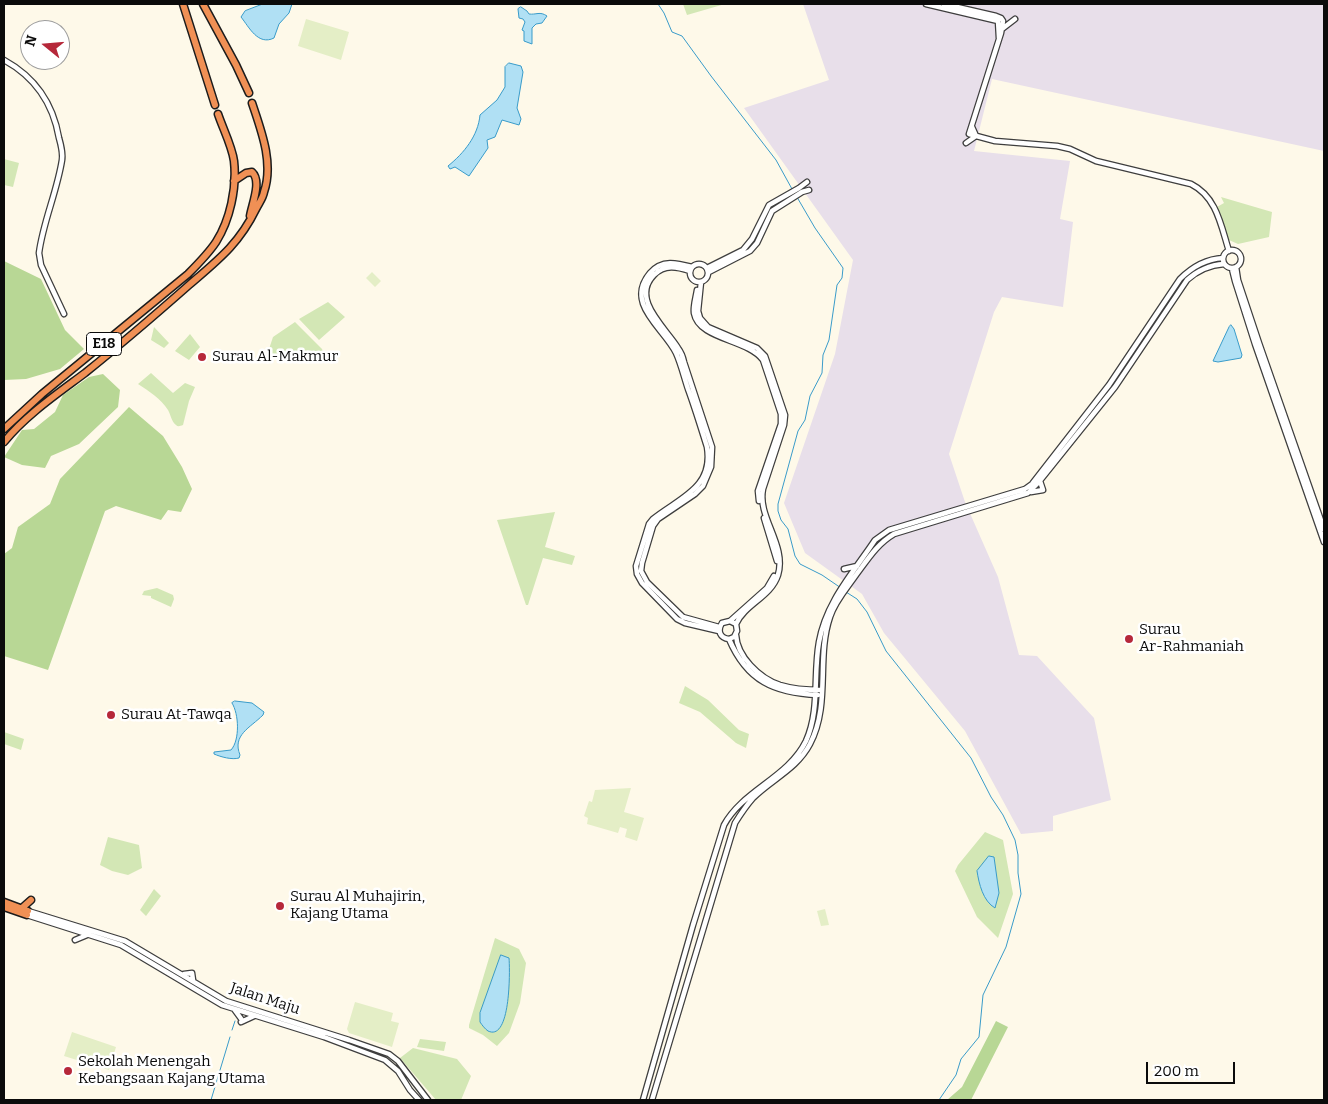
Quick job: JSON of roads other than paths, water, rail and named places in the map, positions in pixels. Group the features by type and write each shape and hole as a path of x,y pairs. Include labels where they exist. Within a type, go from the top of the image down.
{"highway":[{"path":"183,4 215,105"},
{"path":"203,4 249,93"},
{"name":"E18","path":"4,442 46,403 141,327 226,253 239,238 265,191 268,165 260,127 252,103"},
{"name":"E18","path":"4,428 188,274 204,258 216,242 230,206 234,181 232,154 218,114"},
{"path":"234,181 249,172 256,176 249,222"},
{"path":"13,908 31,900"}],"street":[{"path":"926,4 998,20 999,38"},
{"path":"944,4 1001,18 1003,21 969,134 995,141 1068,148 1096,161 1191,184 1208,198 1228,251"},
{"path":"1002,29 1015,19"},
{"path":"4,60 30,78 42,92 51,109 58,129 62,160 39,254 41,265 64,314"},
{"path":"972,125 976,136"},
{"path":"966,143 976,136"},
{"path":"708,270 748,246 768,205 782,201 800,190 807,182"},
{"path":"800,190 809,190"},
{"path":"1224,264 1223,258 1228,251"},
{"path":"1228,251 1236,252 1240,256 1240,262 1234,268 1235,281 1324,542"},
{"path":"643,1100 724,825 733,810 788,765 806,740 812,723 815,705 817,655 826,614 858,565 876,540 889,530 1025,489 1033,482 1109,385 1176,286 1188,272 1201,263 1223,258"},
{"path":"632,574 649,524 697,486 703,479 708,463 707,447 676,352 646,312 643,303 644,285 647,277 660,265 670,262 691,269"},
{"path":"708,270 700,264 691,269 668,267 658,271 649,280 646,290 646,299 651,311 679,349 712,448 711,467 703,486 658,519 653,526 641,571 647,582 683,617 719,629 723,637 729,639 740,659 751,672 765,682 785,692 806,691 816,681"},
{"path":"848,582 877,546 894,534 1028,493 1040,481 1115,387 1187,280 1214,265 1224,264 1234,268 1324,529"},
{"path":"691,269 691,277 700,282"},
{"path":"700,282 707,279 708,270"},
{"path":"700,282 694,309 697,322 709,331 750,349 760,356 763,360 781,419 758,491 758,497 776,556 776,571 767,588 730,621 726,621 719,629"},
{"path":"700,282 698,312 700,318 708,327 757,348 765,356 786,419 761,500 779,554 778,576 770,589 744,612 736,624 739,650 751,665 780,685 822,693"},
{"path":"1151,334 1150,329 1157,315"},
{"path":"1143,336 1151,334"},
{"path":"1109,385 1115,387"},
{"path":"848,582 845,570 858,565"},
{"path":"636,566 637,574 642,583 677,619 685,623 719,629"},
{"path":"652,1100 736,823 754,798 791,769 804,756 812,741 822,693 822,656 825,632 837,598"},
{"path":"730,621 736,624"},
{"path":"729,639 736,635"},
{"path":"806,691 815,705"},
{"path":"31,900 36,914"},
{"name":"Jalan Maju","path":"13,908 72,924 121,945 213,1001 255,1013 385,1060 398,1071 419,1100"},
{"name":"Jalan Maju","path":"13,908 78,932 89,932 125,940 244,1012 255,1013 349,1040 390,1055 398,1060 428,1100"},
{"path":"72,924 78,932"},
{"path":"66,928 75,939 89,932"},
{"path":"234,1006 241,1021 255,1013"}],"water":[{"path":"263,4 292,4 289,13 279,24 274,38 268,40 263,40 254,34 241,17 245,11"},
{"path":"521,7 529,14 540,13 547,16 542,23 536,24 532,28 532,44 524,41 524,31 522,30 525,22 519,18 518,9"},
{"path":"509,63 521,66 523,72 517,108 521,119 519,125 502,120 495,137 487,140 488,148 469,176 455,167 450,169 448,166 465,150 473,137 480,115 497,100 505,87 505,67"},
{"path":"1231,325 1242,355 1241,358 1218,362 1213,361 1229,327"},
{"path":"235,701 252,703 264,712 240,737 238,748 240,755 239,758 233,759 214,754 214,752 231,750 234,746 237,727 236,714 232,703"},
{"path":"989,856 994,857 999,893 995,908 987,901 980,887 977,871"},
{"path":"501,955 509,958 508,1003 501,1026 496,1031 488,1031 480,1022 480,1013"}],"waterway":[{"path":"658,4 672,32 682,36 776,160 792,189"},
{"path":"794,192 815,228 843,268 842,278 837,285 829,340 823,355 822,373 810,396 805,420 798,431 778,504 778,511 781,520 788,529 795,556 800,564 822,575 841,588"},
{"path":"846,592 857,599 867,612 886,651 971,758 991,797 1003,815 1015,840 1018,855 1021,894 1006,947 983,995 979,1037 961,1059 956,1075 939,1100"},
{"path":"232,1030 235,1021"},
{"path":"211,1100 230,1037"}],"place":[{"name":"Surau Al-Makmur","path":"202,357"},
{"name":"Surau Ar-Rahmaniah","path":"1129,639"},
{"name":"Surau At-Tawqa","path":"111,715"},
{"name":"Surau Al Muhajirin, Kajang Utama","path":"280,906"},
{"name":"Sekolah Menengah Kebangsaan Kajang Utama","path":"68,1071"}]}
